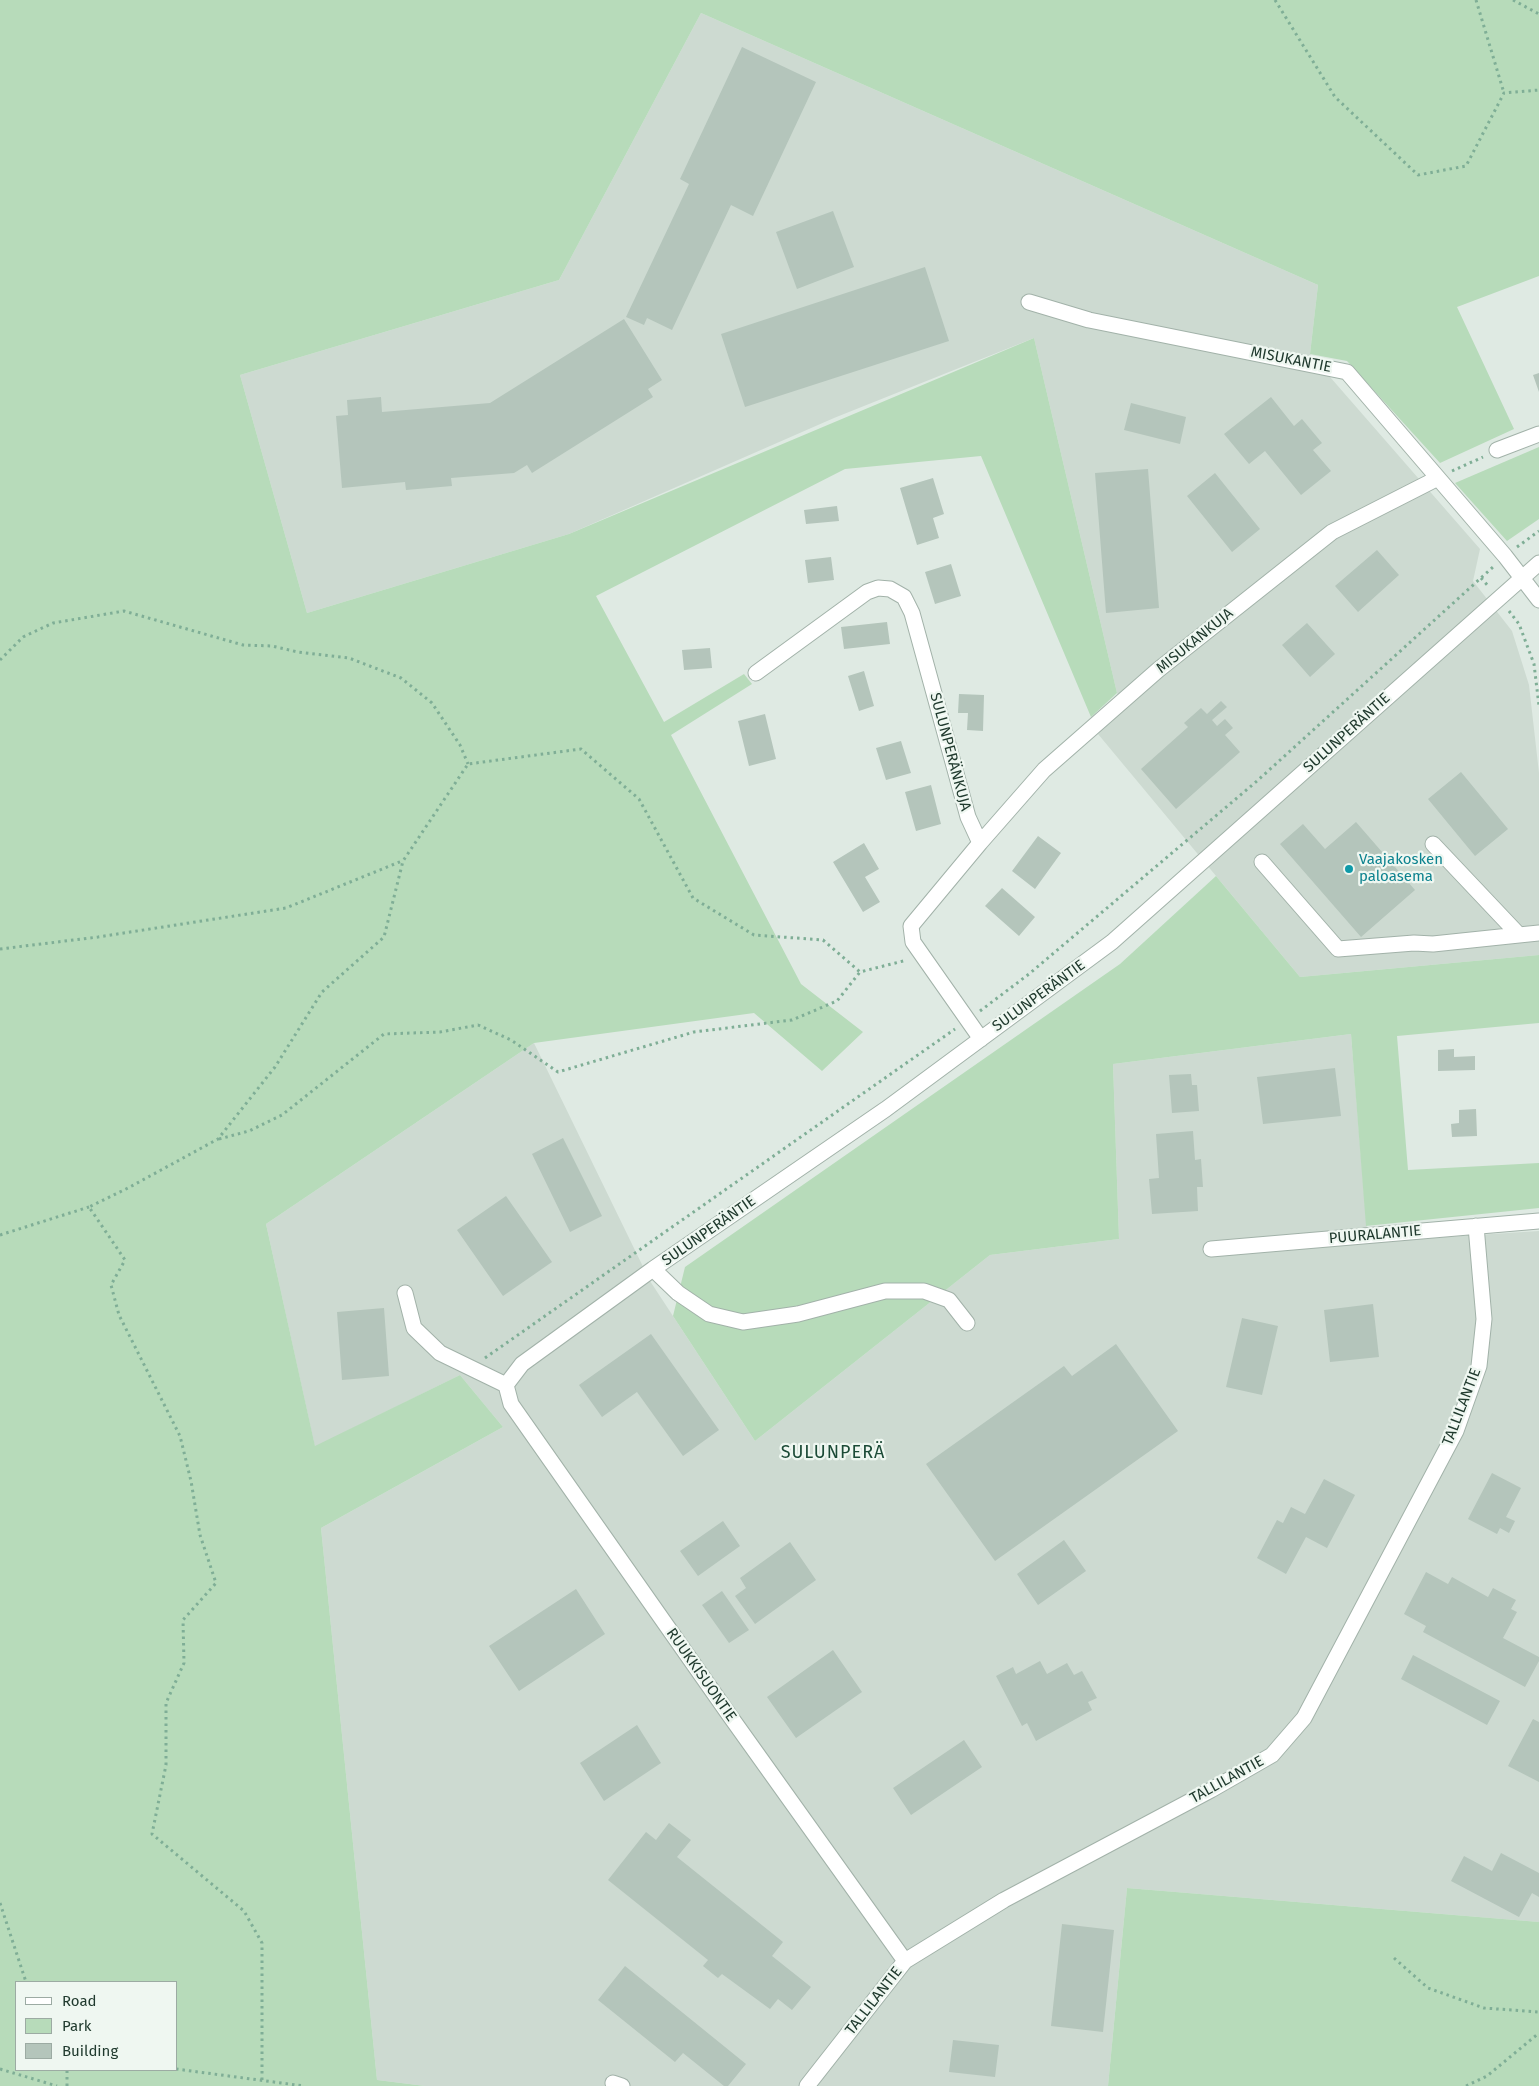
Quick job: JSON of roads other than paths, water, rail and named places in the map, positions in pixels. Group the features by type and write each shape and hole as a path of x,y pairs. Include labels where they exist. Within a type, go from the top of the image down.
{"street":[{"name":"MISUKANTIE","path":"1029,302 1090,320 1347,372 1539,600"},
{"path":"1497,450 1539,434"},
{"name":"MISUKANKUJA","path":"980,843 1044,770 1166,664 1332,532 1438,478"},
{"name":"SULUNPERÄNTIE","path":"506,1385 522,1364 653,1269 886,1109 1112,942 1539,563"},
{"name":"SULUNPERÄNKUJA","path":"756,673 867,592 878,588 890,589 904,597 912,613 968,817 980,843"},
{"path":"980,843 911,926 912,942 981,1039"},
{"path":"1433,844 1519,935"},
{"path":"1262,862 1338,949 1414,943 1433,944 1539,934"},
{"name":"PUURALANTIE","path":"1212,1249 1539,1221"},
{"name":"TALLILANTIE","path":"811,2081 905,1962 1004,1900 1211,1790 1272,1755 1304,1718 1456,1431 1480,1366 1484,1319 1476,1226"},
{"path":"653,1269 678,1293 709,1314 743,1322 798,1314 886,1291 924,1291 949,1300 967,1323"},
{"path":"405,1293 414,1328 440,1353 506,1385"},
{"name":"RUUKKISUONTIE","path":"506,1385 511,1404 735,1724 905,1962"}],"place":[{"name":"Vaajakosken paloasema","path":"1349,869"}],"district":[{"name":"SULUNPERÄ","path":"833,1453"}]}
